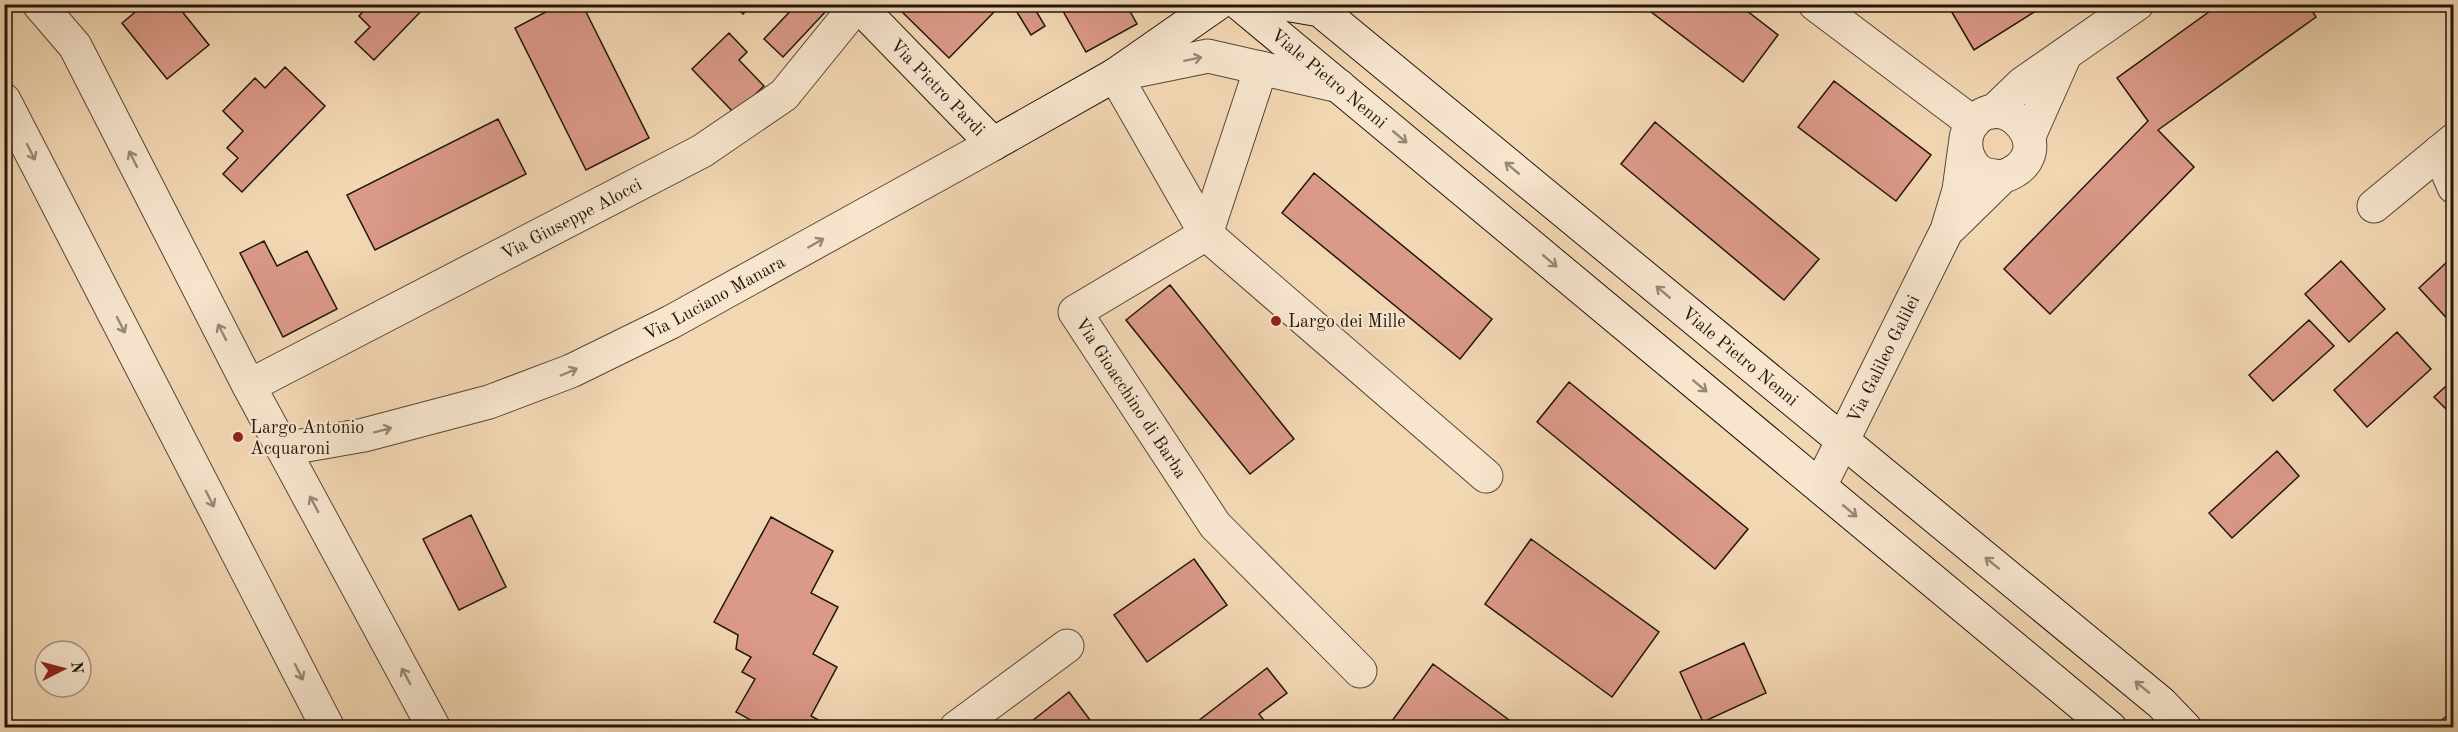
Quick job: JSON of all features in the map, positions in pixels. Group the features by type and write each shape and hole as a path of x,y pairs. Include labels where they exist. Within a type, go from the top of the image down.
{"street":[{"path":"39,4 75,46 249,386 434,728"},
{"path":"1115,75 1217,4"},
{"name":"Viale Pietro Nenni","path":"1240,4 2110,728"},
{"name":"Viale Pietro Nenni","path":"1286,4 1320,10 2161,703 2184,728"},
{"path":"1815,4 1977,127"},
{"path":"2002,177 1986,175 1977,169 1968,157 1977,127 2022,84 2137,4"},
{"name":"Via Giuseppe Alocci","path":"249,386 702,151 784,94 857,5"},
{"name":"Via Pietro Pardi","path":"857,5 993,144"},
{"path":"2029,136 2066,52"},
{"path":"1115,75 1208,56 1339,86"},
{"path":"1206,234 1262,68"},
{"path":"1115,75 1206,234 1486,476"},
{"name":"Via Luciano Manara","path":"284,449 364,435 489,402 571,371 671,322 1115,75"},
{"path":"4,100 328,728"},
{"path":"1977,127 2004,113 2015,117 2024,126 2029,136"},
{"name":"Via Galileo Galilei","path":"1820,486 1947,230 1977,127"},
{"name":"Via Galileo Galilei","path":"1947,230 2002,177 2013,173 2025,161 2030,151 2029,136"},
{"path":"2374,206 2446,146 2454,187"},
{"name":"Via Gioacchino di Barba","path":"1206,234 1076,312 1215,525 1360,671"},
{"path":"956,728 1067,646"}],"building":[{"path":"145,4 176,4 209,45 167,79 122,23"},
{"path":"370,4 428,4 374,60 355,42 370,27 359,16"},
{"path":"561,4 582,4 649,138 586,170 515,28"},
{"path":"733,4 753,4 743,14"},
{"path":"797,4 823,4 828,9 783,57 764,39"},
{"path":"894,4 964,4 970,10 975,4 986,4 994,12 949,58"},
{"path":"1012,4 1032,4 1045,26 1031,35"},
{"path":"1059,4 1126,4 1137,24 1086,52"},
{"path":"1649,4 1738,4 1778,35 1743,82 1646,8"},
{"path":"1947,4 2047,4 1974,50"},
{"path":"2220,4 2308,4 2316,17 2158,130 2194,167 2050,314 2004,269 2148,121 2117,78"},
{"path":"729,33 747,52 739,60 764,86 735,114 692,69"},
{"path":"285,67 325,106 242,192 223,174 238,158 227,148 243,131 223,111 255,78 265,88"},
{"path":"1834,81 1931,155 1896,201 1798,127"},
{"path":"498,119 526,174 375,250 347,195"},
{"path":"1655,122 1819,259 1784,300 1621,164"},
{"path":"1314,173 1492,319 1460,359 1282,213"},
{"path":"264,241 277,266 307,251 337,309 283,337 240,253"},
{"path":"2341,261 2385,309 2349,342 2305,294"},
{"path":"2447,262 2454,268 2454,326 2419,288"},
{"path":"1170,285 1294,439 1250,474 1126,320"},
{"path":"2309,320 2334,346 2273,401 2249,375"},
{"path":"2397,332 2431,369 2367,427 2334,390"},
{"path":"2454,379 2454,417 2434,397"},
{"path":"1569,382 1748,529 1715,569 1537,422"},
{"path":"2277,451 2299,476 2232,538 2209,513"},
{"path":"471,515 506,587 459,610 423,539"},
{"path":"771,517 833,551 811,593 838,607 813,654 837,667 811,716 833,728 759,728 760,725 736,712 755,679 742,672 751,657 736,649 738,635 714,622"},
{"path":"1531,539 1659,632 1612,697 1485,604"},
{"path":"1194,559 1227,605 1147,662 1114,615"},
{"path":"1744,643 1766,693 1703,722 1680,672"},
{"path":"1433,664 1520,728 1387,728"},
{"path":"1267,668 1287,693 1259,714 1270,728 1189,728"},
{"path":"1069,692 1096,728 1023,728"},
{"path":"2454,710 2454,728 2432,728"}],"place":[{"name":"Largo dei Mille","path":"1276,321"},
{"name":"Largo Antonio Acquaroni","path":"238,437"}]}
